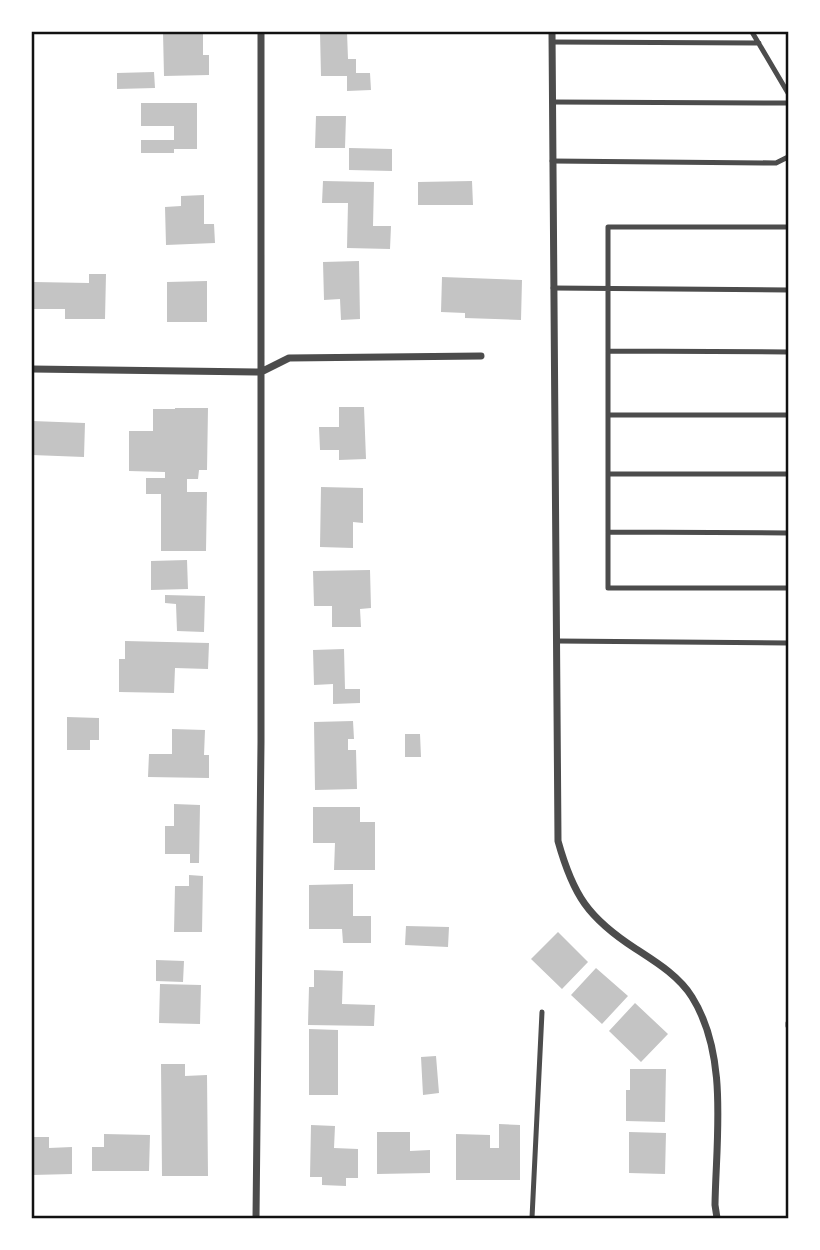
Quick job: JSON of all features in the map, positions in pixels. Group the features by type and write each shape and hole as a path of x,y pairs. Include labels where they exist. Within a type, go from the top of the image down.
{"street":[{"path":"256,1219 261,742 261,32"},
{"path":"552,32 556,818 561,853 572,886 586,908 606,928 675,976 691,995 703,1018 712,1042 717,1071 717,1219"},
{"path":"32,369 261,372 289,358 481,356"}],"lane":[{"path":"752,32 789,93"},
{"path":"552,42 759,43"},
{"path":"552,102 789,103"},
{"path":"552,161 776,163 789,157"},
{"path":"789,228 608,227 608,588 789,588"},
{"path":"553,288 789,290"},
{"path":"608,351 789,352"},
{"path":"608,415 789,415"},
{"path":"608,474 789,474"},
{"path":"608,532 789,533"},
{"path":"557,641 789,643"},
{"path":"532,1219 541,1012"}],"building":[{"path":"163,32 203,32 203,55 209,55 209,75 164,76"},
{"path":"320,32 347,32 348,59 356,59 356,73 370,73 371,90 347,91 347,76 321,76"},
{"path":"154,72 155,88 117,89 117,73"},
{"path":"141,103 197,103 197,149 174,149 174,153 141,153 141,140 174,140 174,126 141,126"},
{"path":"316,116 346,116 345,148 315,148"},
{"path":"349,148 392,149 392,171 349,170"},
{"path":"323,181 374,182 373,226 391,226 390,249 347,248 348,203 322,203"},
{"path":"472,181 473,205 418,205 418,182"},
{"path":"204,195 204,224 214,224 215,243 166,245 165,207 181,206 181,196"},
{"path":"359,261 360,319 341,320 340,299 324,300 323,262"},
{"path":"89,274 106,274 105,319 65,319 65,309 33,309 34,282 89,283"},
{"path":"442,277 522,280 521,320 465,318 465,313 441,312"},
{"path":"207,281 207,322 167,322 167,282"},
{"path":"339,407 364,407 366,459 339,460 339,450 320,450 319,427 339,427"},
{"path":"208,408 207,470 199,470 198,479 187,479 187,492 207,492 206,551 161,551 161,494 146,494 146,478 165,478 165,472 129,471 129,431 153,431 153,409"},
{"path":"32,421 85,423 84,457 32,455"},
{"path":"321,487 363,488 363,523 353,522 353,548 320,547"},
{"path":"187,560 188,589 151,590 151,561"},
{"path":"370,570 371,608 360,609 361,627 332,627 332,606 314,606 313,571"},
{"path":"165,595 205,596 204,632 177,631 176,604 165,603"},
{"path":"125,641 209,643 208,669 175,668 174,693 119,692 119,659 125,659"},
{"path":"344,649 345,689 360,689 360,703 333,704 333,684 314,685 313,650"},
{"path":"67,717 99,718 99,740 90,740 90,750 67,750"},
{"path":"353,721 354,739 348,739 348,750 356,750 357,789 315,790 314,722"},
{"path":"172,729 205,730 204,755 209,755 209,778 148,777 149,754 172,754"},
{"path":"405,734 420,734 421,757 405,757"},
{"path":"174,804 200,805 199,863 190,863 190,854 165,854 165,826 174,826"},
{"path":"313,807 360,807 360,822 375,822 375,870 334,870 335,843 313,843"},
{"path":"189,875 203,876 202,932 174,932 175,886 189,886"},
{"path":"353,884 353,916 371,916 371,943 343,943 342,929 309,929 309,885"},
{"path":"406,926 449,927 448,947 405,945"},
{"path":"558,932 588,962 562,989 531,959"},
{"path":"156,960 184,961 183,982 156,981"},
{"path":"596,968 628,996 602,1024 571,995"},
{"path":"314,970 343,971 342,1004 375,1005 374,1026 308,1025 309,987 314,987"},
{"path":"160,984 201,985 200,1024 159,1023"},
{"path":"635,1003 668,1034 641,1062 609,1031"},
{"path":"309,1029 338,1030 338,1095 309,1095"},
{"path":"436,1056 439,1093 423,1095 421,1057"},
{"path":"161,1064 185,1064 185,1076 207,1075 208,1176 162,1176"},
{"path":"630,1069 666,1069 665,1122 626,1121 626,1090 630,1090"},
{"path":"499,1124 520,1125 520,1180 456,1180 456,1134 490,1135 490,1148 499,1148"},
{"path":"311,1125 335,1126 334,1148 358,1149 358,1178 346,1178 346,1186 322,1185 322,1177 310,1177"},
{"path":"377,1132 410,1132 410,1151 430,1150 430,1173 377,1174"},
{"path":"629,1132 666,1133 665,1174 629,1173"},
{"path":"104,1134 150,1135 149,1171 92,1171 92,1147 104,1147"},
{"path":"32,1137 49,1137 49,1148 72,1147 72,1174 32,1175"}]}
